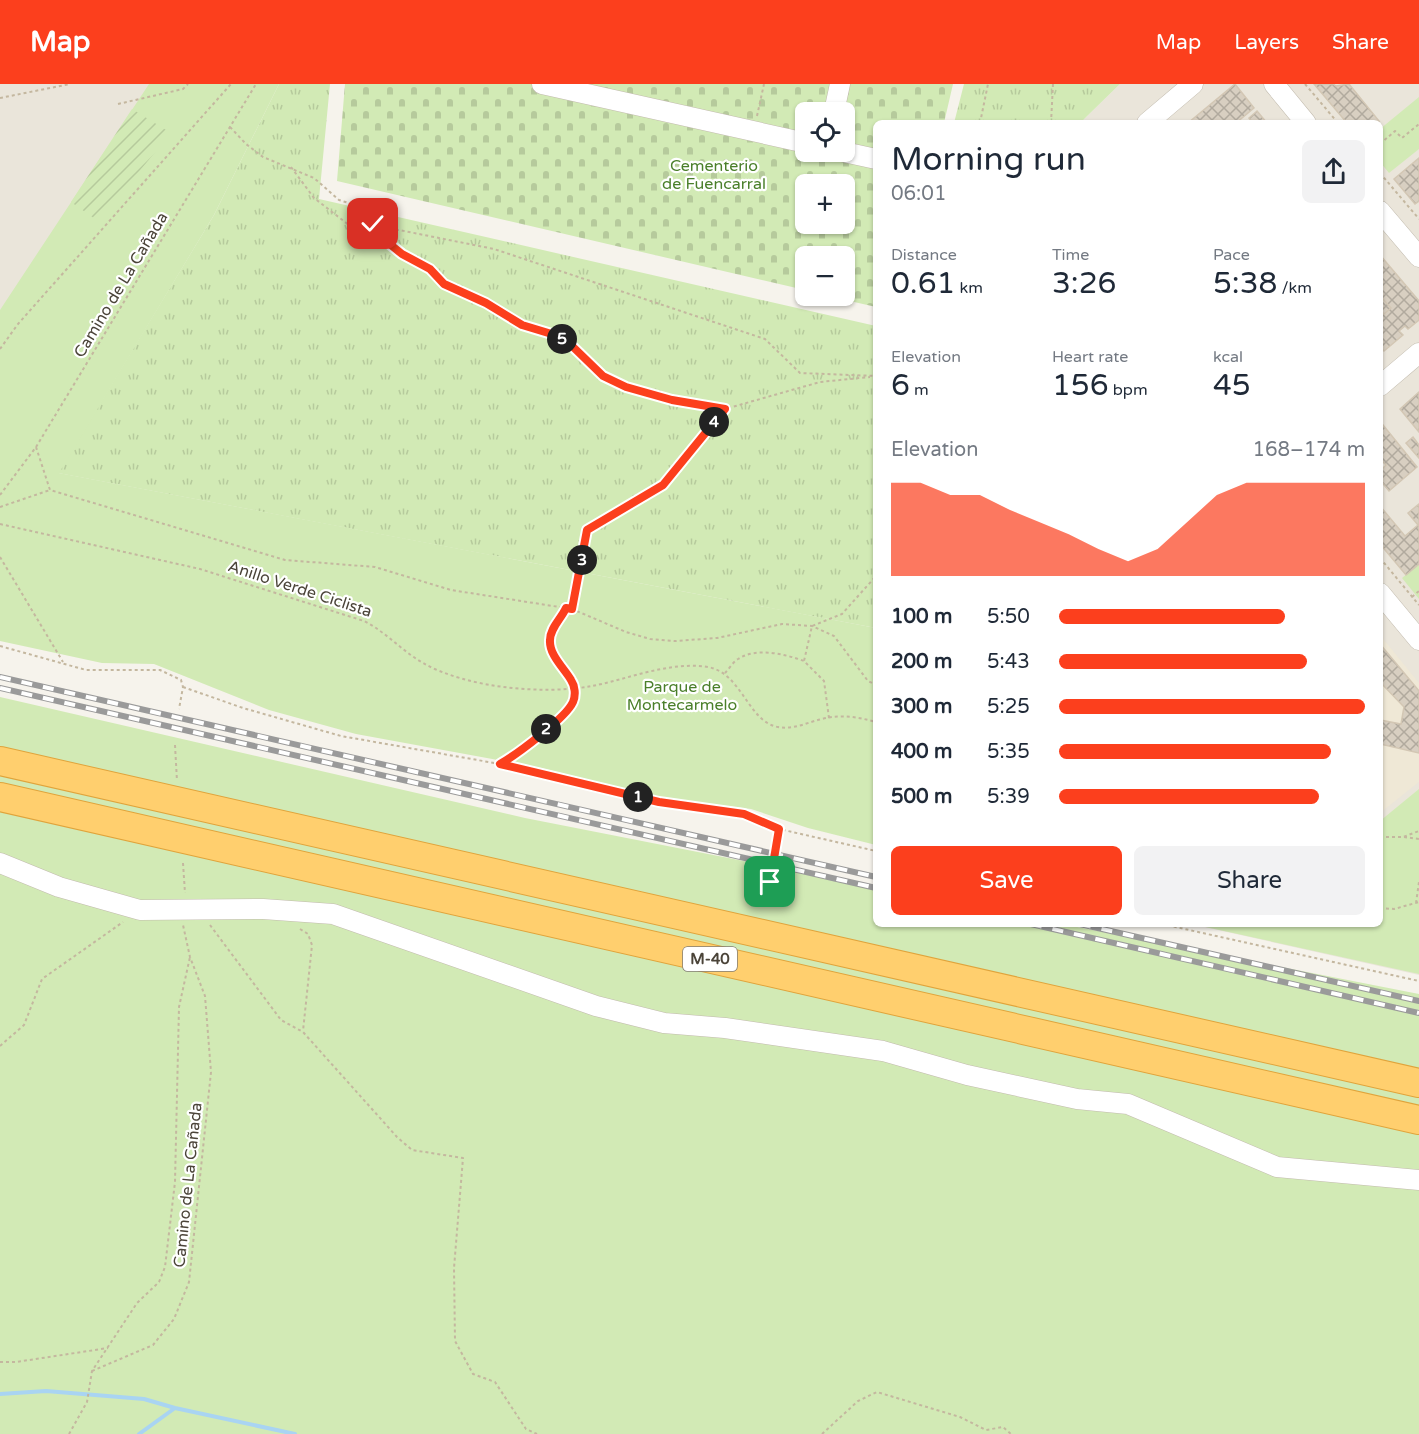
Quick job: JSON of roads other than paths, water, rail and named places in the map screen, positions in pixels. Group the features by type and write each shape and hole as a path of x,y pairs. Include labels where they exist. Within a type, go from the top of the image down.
{"highway":[{"name":"M-40","path":"0,761 1419,1083"},
{"name":"M-40","path":"0,797 1419,1120"}],"street":[{"path":"836,102 840,84"},
{"path":"1151,120 1193,84"},
{"path":"1274,84 1304,120"},
{"path":"554,85 795,140"},
{"path":"855,154 873,158"},
{"path":"1383,215 1419,257"},
{"path":"1383,383 1419,353"},
{"path":"1383,597 1419,640"},
{"path":"0,863 59,887 140,910 263,909 333,914 596,1006 664,1023 724,1028 883,1051 967,1075 1077,1100 1128,1104 1277,1167 1419,1180"}],"waterway":[{"path":"0,1394 46,1391 144,1399 295,1434"},
{"path":"139,1434 175,1408"}],"railway":[{"path":"0,677 873,876"},
{"path":"0,688 873,887"},
{"path":"1044,927 1419,1013"},
{"path":"1093,927 1419,1001"}],"park label":[{"name":"Cementerio de Fuencarral","path":"714,175"},
{"name":"Parque de Montecarmelo","path":"682,696"}]}
